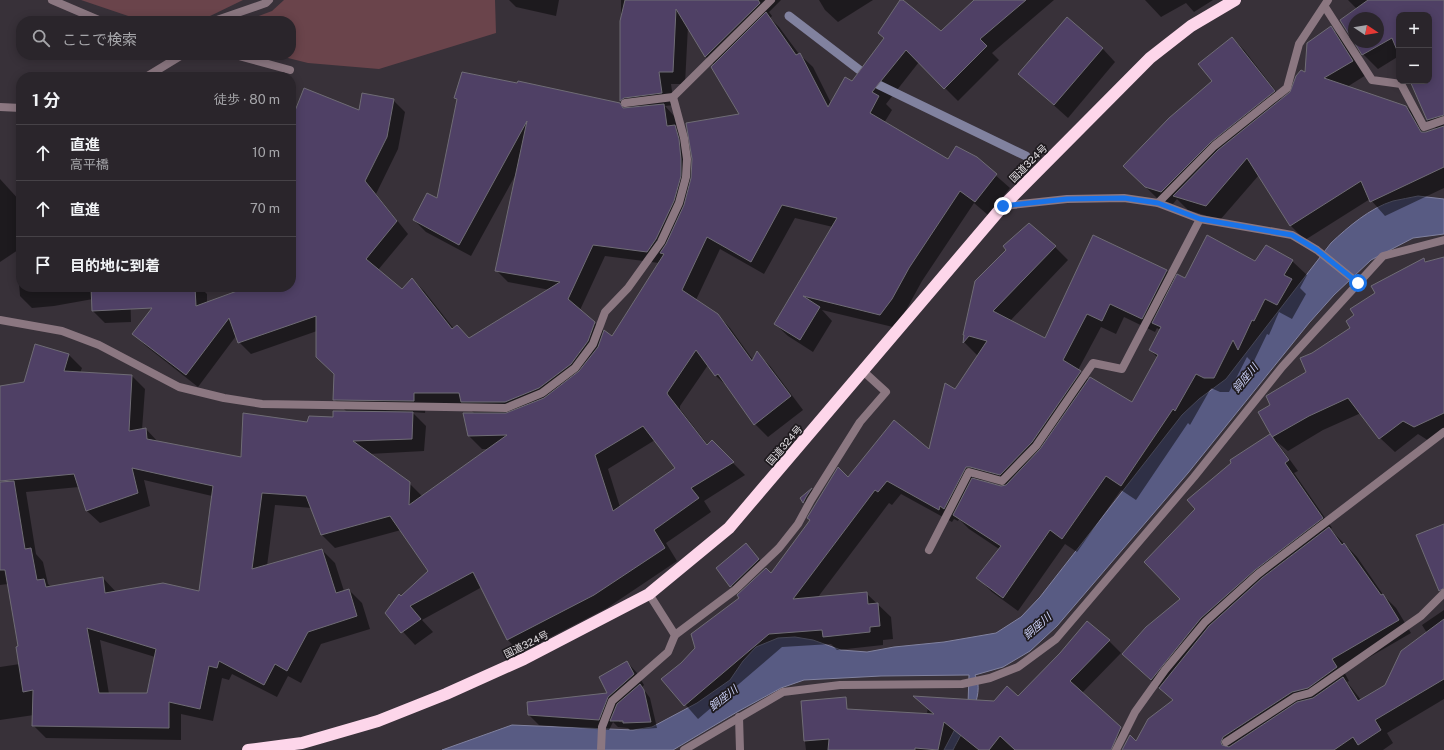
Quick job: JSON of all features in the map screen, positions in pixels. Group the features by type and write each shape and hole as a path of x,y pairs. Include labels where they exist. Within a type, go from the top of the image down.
{"highway":[{"name":"国道324号","path":"248,750 302,743 378,721 446,694 524,659 650,594 729,528 1003,206 1150,58 1191,26 1236,0"}],"street":[{"path":"52,0 89,16"},
{"path":"228,16 266,3 269,0"},
{"path":"625,103 673,97 771,0"},
{"path":"1158,203 1214,146 1287,88 1299,44 1326,3 1372,80 1401,84 1424,126 1444,120"},
{"path":"154,72 174,60"},
{"path":"253,60 290,70"},
{"path":"0,320 62,331 99,345 179,386 224,398 262,404 506,408 542,393 575,368 593,344 605,312 628,288 661,242 679,203 686,178 687,159 684,138 673,97"},
{"path":"0,108 16,108"},
{"path":"1003,206 1067,199 1124,198 1158,203 1200,219 1292,235 1317,250 1358,283"},
{"path":"929,550 969,472 1002,481 1036,446 1093,363 1122,369 1200,219"},
{"path":"684,750 783,692 840,685 962,684 990,678 1018,667 1056,639 1194,477 1282,367 1383,256 1444,240"},
{"path":"601,750 602,727 612,701 668,652 675,636 735,590 779,548 798,524 811,500 860,422 886,392 863,371"},
{"path":"1116,750 1135,712 1165,670 1205,622 1258,574 1444,432"},
{"path":"1226,742 1294,697 1310,693 1421,616 1444,593"},
{"path":"650,594 675,636"},
{"path":"739,717 740,750"}],"shaded area":[{"path":"81,0 243,0 210,16 128,16"},
{"path":"284,0 495,0 496,33 379,69 308,63 296,60 296,16 258,16 272,11"}],"water":[{"name":"銅座川","path":"1418,196 1444,199 1444,234 1413,238 1371,260 1334,295 1309,323 1188,473 1057,626 1030,651 1003,667 975,675 978,683 976,703 953,750 944,750 968,704 969,675 881,676 804,680 781,688 673,750 442,750 512,725 633,730 652,727 697,703 730,680 743,661 756,647 778,638 795,637 813,640 841,650 867,652 894,647 944,642 996,633 1021,617 1040,597 1182,415 1199,399 1226,379 1331,243 1352,225 1376,208 1393,201"}],"building":[{"path":"625,0 758,0 760,3 705,57 676,9 673,72 659,72 662,93 624,98 620,101 620,21"},
{"path":"900,0 903,0 941,31 974,0 1026,0 980,39 987,46 944,89 906,50 872,92 879,96 870,113 948,159 956,146 977,157 997,174 975,202 960,191 909,268 892,299 880,315 803,296 820,307 800,340 774,324 837,218 782,205 751,262 707,237 682,290 718,314 752,361 757,351 791,396 754,425 718,374 715,376 696,350 667,393 707,445 712,440 734,462 691,488 699,498 654,530 665,548 594,595 507,640 473,572 410,606 421,619 401,633 385,613 399,594 401,596 428,571 390,516 321,535 306,496 262,493 252,569 322,549 336,593 349,589 357,616 308,632 287,671 275,664 264,685 219,661 217,668 209,666 200,709 169,702 169,728 32,726 33,690 23,692 16,647 18,646 5,570 0,570 0,482 14,481 25,549 31,548 37,580 44,579 46,587 103,577 105,593 163,583 199,591 213,486 132,468 138,493 86,511 74,474 0,481 0,386 24,382 35,344 69,354 64,371 132,375 129,431 146,428 147,439 241,457 243,413 307,422 309,416 333,417 333,411 413,412 412,439 353,441 410,482 409,505 507,435 468,436 463,413 506,413 544,398 579,371 598,347 604,330 612,336 664,254 660,253 666,244 684,205 691,178 692,159 686,123 739,114 711,67 766,12 796,55 800,53 828,107 845,77 852,81 884,38 878,33","holes":["643,426 675,468 613,511 595,455","87,628 156,649 147,693 99,693"]},
{"path":"1368,0 1444,0 1444,115 1427,120 1411,84 1432,84 1432,12 1396,12 1396,48 1392,38 1384,43 1384,12 1351,12"},
{"path":"1348,14 1348,33 1340,20"},
{"path":"1067,17 1103,48 1054,105 1018,74"},
{"path":"1331,26 1353,61 1324,78 1406,106 1421,132 1426,132 1444,126 1444,167 1370,202 1361,181 1290,226 1247,158 1206,206 1173,196 1218,150 1290,92 1296,76 1301,70 1305,72 1307,43"},
{"path":"1232,37 1275,91 1211,142 1161,192 1145,187 1123,166 1169,118 1212,81 1198,64"},
{"path":"1358,48 1374,48 1362,55"},
{"path":"462,72 517,83 518,81 620,103 623,108 664,104 667,126 675,125 679,139 681,176 674,201 656,239 647,252 593,245 568,299 595,322 588,341 571,364 539,388 505,402 461,402 459,393 414,393 414,401 333,400 334,374 316,357 316,316 238,343 229,318 186,375 132,334 152,308 92,311 91,292 195,292 196,306 234,292 296,292 296,108 304,88 359,110 362,93 394,99 387,137 365,181 397,221 366,259 402,289 412,278 452,329 457,325 469,338 560,282 495,271 527,121 459,245 413,220 427,193 437,198 457,99 454,98"},
{"path":"1029,223 1056,246 993,311 1045,338 1093,235 1167,270 1142,319 1110,304 1102,321 1087,314 1063,360 1081,371 1032,442 1000,475 966,467 944,509 940,506 939,510 887,481 878,492 875,490 793,599 867,592 868,604 878,603 880,626 870,627 870,632 823,637 822,630 769,634 684,706 661,679 681,663 695,648 691,634 739,598 737,595 766,568 771,573 810,520 807,518 838,467 848,477 894,420 929,449 945,383 955,389 987,341 969,336 963,343 963,335 975,281 1006,250 1003,246"},
{"path":"1207,235 1255,261 1266,245 1293,260 1284,275 1292,279 1277,305 1265,299 1254,321 1252,320 1238,350 1233,340 1214,378 1204,378 1196,374 1175,411 1173,409 1121,486 1106,476 1062,539 1050,530 1003,598 976,578 1001,546 953,515 972,478 1001,486 1006,485 1040,449 1090,377 1132,402 1158,355 1149,350 1161,327 1152,323 1177,274 1185,278"},
{"path":"1444,257 1444,413 1414,427 1403,421 1379,439 1348,398 1309,416 1272,437 1258,412 1270,405 1266,396 1306,372 1300,358 1312,353 1350,328 1346,321 1354,315 1350,309 1375,293 1371,286 1424,258 1425,262"},
{"path":"1270,434 1289,460 1285,463 1323,518 1255,570 1201,618 1151,680 1122,654 1146,627 1180,599 1144,562 1195,509 1187,500 1231,463 1230,460"},
{"path":"812,488 806,497 803,503 800,498"},
{"path":"1444,524 1444,588 1439,591 1416,535"},
{"path":"1329,527 1342,545 1344,543 1381,595 1383,594 1399,620 1332,659 1337,667 1308,688 1292,692 1223,737 1221,742 1222,745 1229,747 1297,702 1313,698 1343,677 1358,701 1385,685 1401,651 1444,619 1444,679 1375,720 1381,730 1358,745 1353,737 1334,750 1122,750 1130,735 1136,741 1148,719 1173,700 1159,688 1209,626 1262,578"},
{"path":"746,543 759,559 730,587 716,568"},
{"path":"1087,621 1110,640 1070,681 1121,727 1111,750 1015,750 1000,736 989,750 979,750 944,722 938,750 915,748 915,750 828,750 829,739 804,741 801,701 846,697 847,709 934,714 913,696 994,701 1007,686 1018,696 1060,653"},
{"path":"627,661 634,674 608,697 599,720 528,715 527,702 607,693 599,677"},
{"path":"640,684 644,690 651,722 623,723 623,721 610,721 617,704"}],"waterway":[{"path":"789,16 879,85 1026,156"}],"route":[{"path":"1003,206 1067,199 1103,200 1124,198 1158,203 1200,219 1292,235 1317,250 1358,283"}]}
